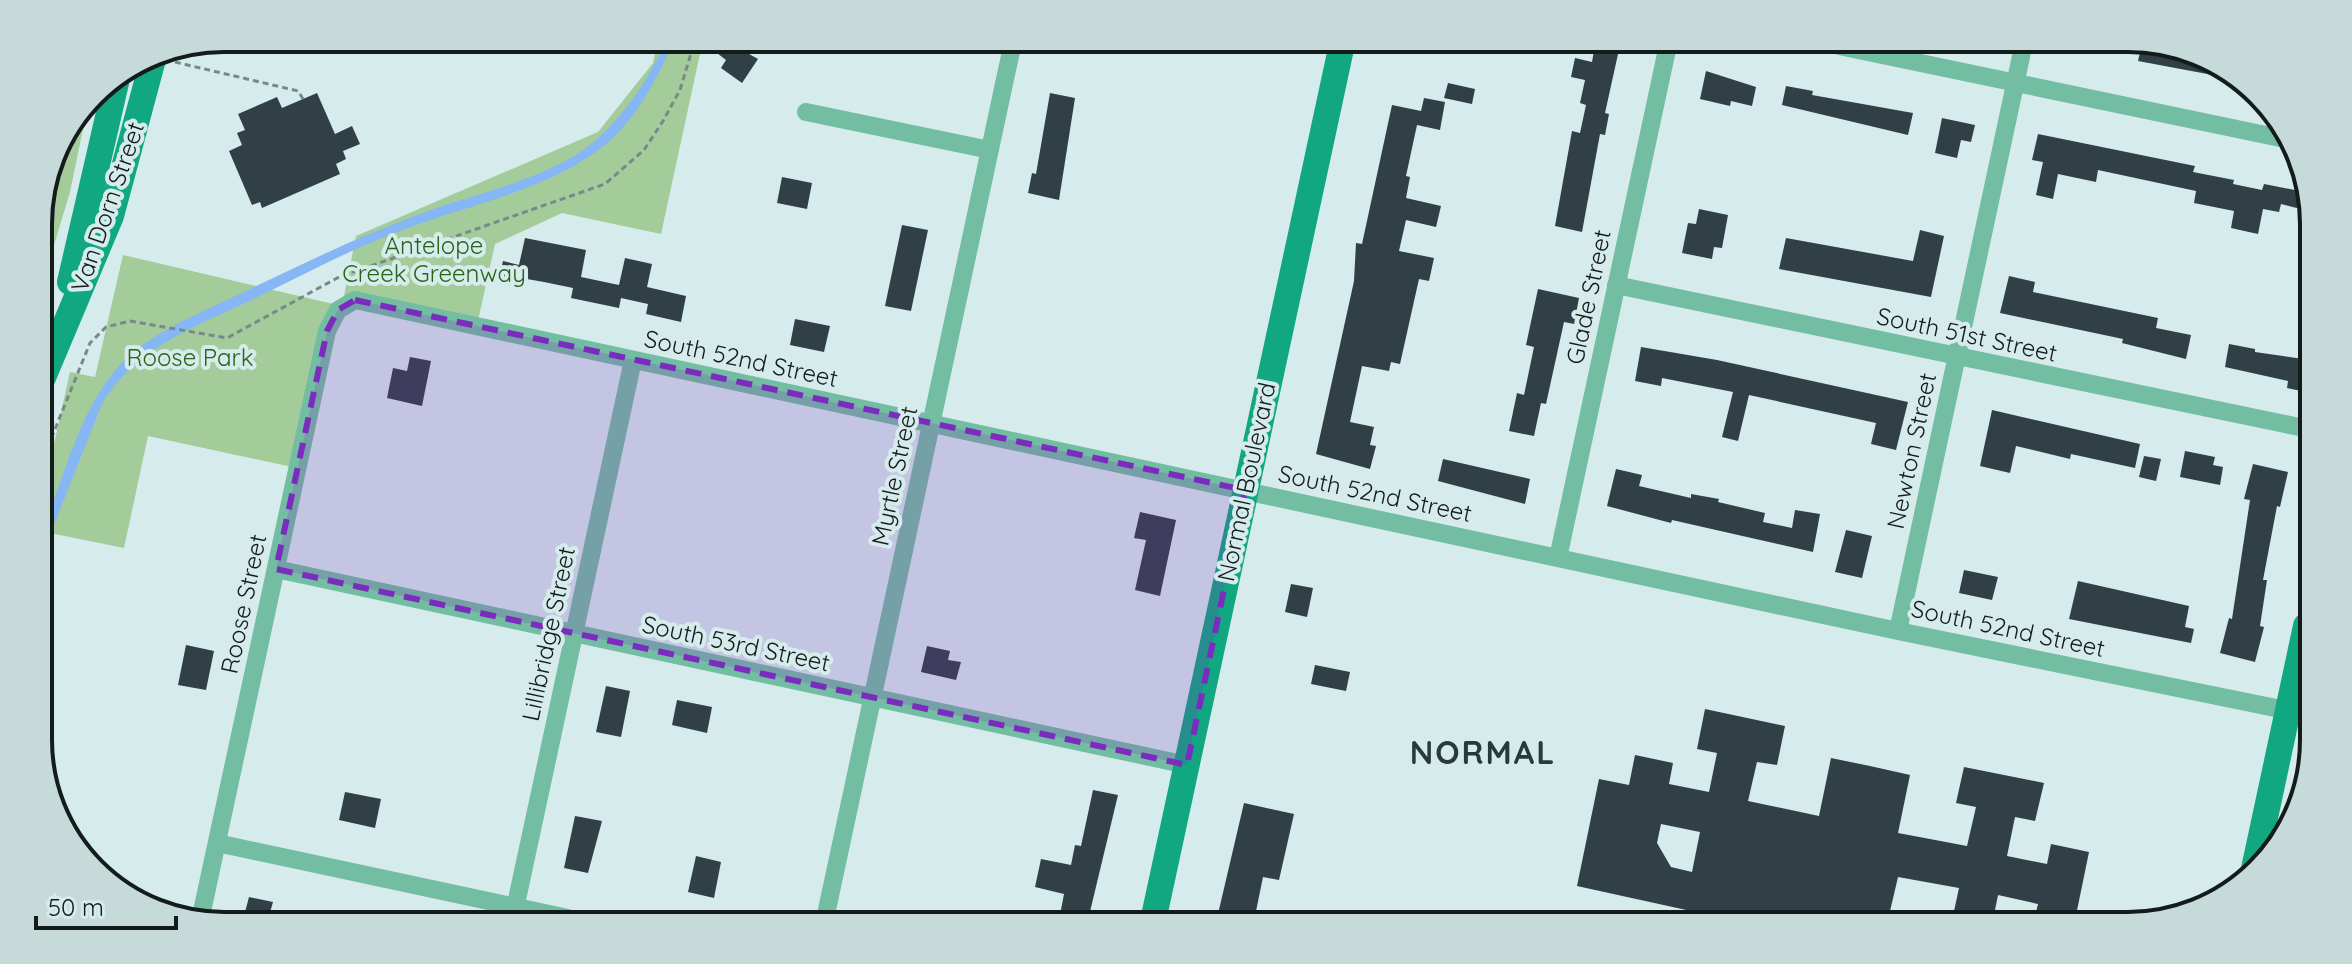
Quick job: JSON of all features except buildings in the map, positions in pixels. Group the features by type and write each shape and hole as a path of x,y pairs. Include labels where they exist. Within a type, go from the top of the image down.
{"main road":[{"name":"Normal Boulevard","path":"1155,912 1340,52"},
{"name":"Van Dorn Street","path":"52,357 111,216 158,65"},
{"name":"Van Dorn Street","path":"52,355 114,93"},
{"path":"2259,850 2297,712 2300,683"}],"street":[{"name":"Myrtle Street","path":"826,912 1011,52"},
{"name":"Glade Street","path":"1558,558 1666,52"},
{"path":"1867,52 2277,137"},
{"name":"Newton Street","path":"1898,631 2022,52"},
{"path":"806,112 990,150"},
{"name":"South 51st Street","path":"1616,285 2300,427"},
{"name":"South 52nd Street","path":"342,306 367,301 1898,631 2297,712"},
{"name":"Roose Street","path":"202,911 327,331 342,306"},
{"name":"Lillibridge Street","path":"514,912 633,360"},
{"name":"South 53rd Street","path":"276,569 1187,765"},
{"path":"217,843 514,912"}],"path":[{"path":"52,438 96,335 118,322 145,323 207,337 237,335 339,277 605,184 644,150 663,121 680,90 691,52"},
{"path":"175,59 254,78 262,85 298,91 303,99"}],"highlighted area":[{"path":"355,300 1245,490 1187,765 276,569 327,331 338,310"}],"green space":[{"name":"Antelope Creek Greenway","path":"655,52 700,52 661,234 562,213 495,244 477,325 342,306 356,236 598,132 653,63"},
{"path":"84,124 70,192 52,252 52,213 58,179 65,158"},
{"name":"Roose Park","path":"123,255 342,306 297,468 148,436 124,548 52,533 52,448 70,372 95,377"}],"water":[{"path":"661,52 668,52 642,102 617,134 571,167 518,191 366,245 183,332 146,355 115,385 102,404 52,530 52,504 88,413 110,377 135,351 182,322 355,240 405,219 530,177 567,160 609,127 651,71"}],"district":[{"name":"NORMAL","path":"1483,753"}]}
